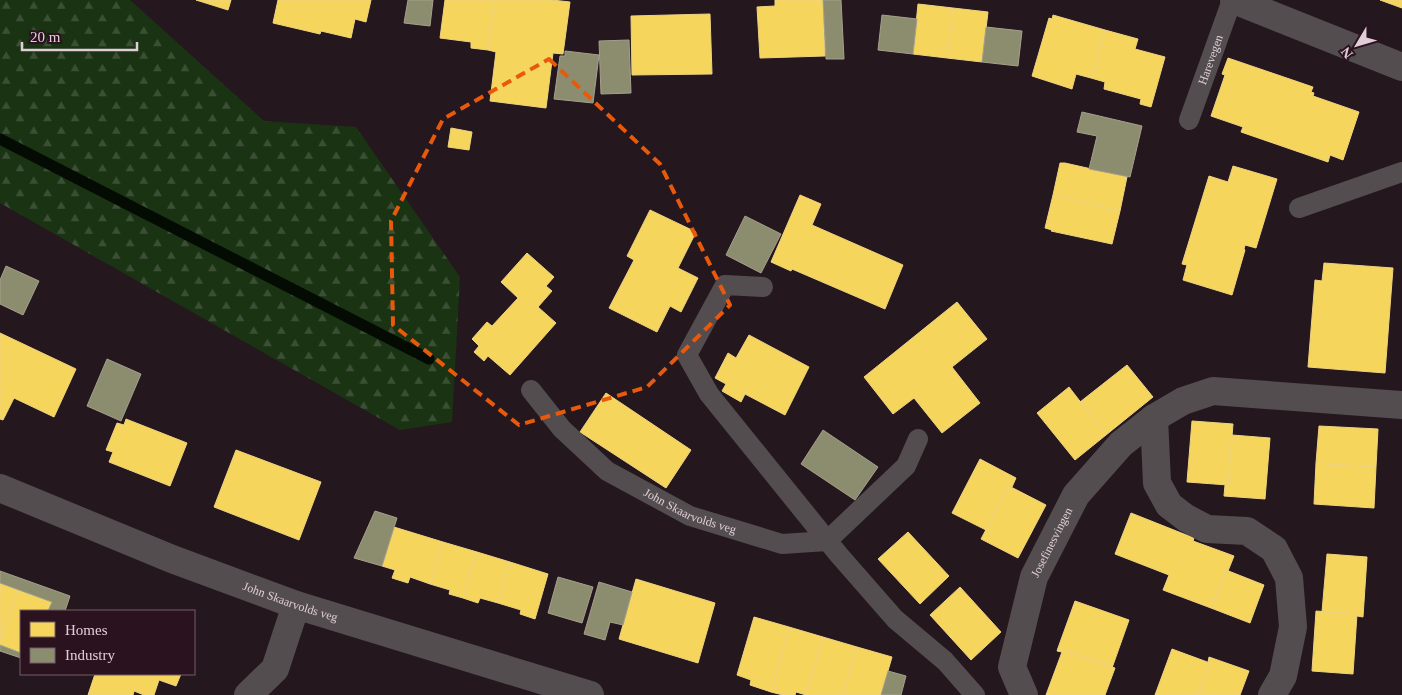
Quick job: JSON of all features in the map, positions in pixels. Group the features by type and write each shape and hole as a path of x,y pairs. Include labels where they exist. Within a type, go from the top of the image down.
{"street":[{"name":"Harevegen","path":"1233,0 1402,67"},
{"name":"Josefinesvingen","path":"1024,695 1012,667 1034,577 1076,495 1121,444 1154,418 1182,401 1213,391 1402,405"},
{"path":"1154,418 1157,484 1169,505 1186,518 1207,529 1247,531 1274,549 1289,578 1293,627 1283,676 1272,695"},
{"name":"John Skaarvolds veg","path":"0,488 172,559 296,605 590,695"},
{"path":"248,695 274,669 296,605"}],"lane":[{"name":"Harevegen","path":"1189,120 1233,0"},
{"path":"1299,208 1402,172"},
{"path":"763,287 725,284 687,355 709,394 827,541 895,620 945,661 975,695"},
{"name":"John Skaarvolds veg","path":"531,390 562,429 607,471 690,516 782,544 827,541"},
{"path":"827,541 906,466 918,439"}],"highlighted area":[{"path":"549,59 660,164 730,305 647,387 519,425 393,325 391,221 443,119"}],"green space":[{"path":"0,0 130,0 264,121 356,127 460,277 452,422 400,430 0,203"}],"building: Homes":[{"path":"196,0 231,0 228,10"},
{"path":"278,0 371,0 366,22 355,19 351,38 321,31 320,34 273,23"},
{"path":"445,0 494,0 488,50 471,48 471,42 440,38"},
{"path":"494,0 552,0 570,2 563,54 553,53 546,108 490,101 496,52 488,50"},
{"path":"775,0 823,0 825,56 760,58 757,7 775,6"},
{"path":"1380,0 1402,0 1402,8"},
{"path":"918,4 953,8 947,58 913,54"},
{"path":"953,8 988,12 982,62 947,58"},
{"path":"710,14 712,74 632,75 631,16"},
{"path":"1053,15 1105,30 1091,78 1076,74 1072,89 1032,76 1049,18 1052,19"},
{"path":"1105,30 1138,39 1135,49 1165,57 1151,107 1140,104 1141,99 1104,89 1105,82 1091,78"},
{"path":"1228,58 1313,87 1311,92 1314,93 1313,96 1359,112 1343,160 1330,155 1328,162 1241,132 1243,127 1211,116 1225,75 1222,74"},
{"path":"451,128 472,132 469,150 448,147"},
{"path":"1060,163 1127,177 1120,211 1053,195"},
{"path":"1233,166 1277,179 1256,248 1245,245 1232,295 1183,280 1187,265 1182,264 1209,176 1228,182"},
{"path":"800,195 821,204 812,225 903,265 885,309 792,269 791,271 771,262"},
{"path":"1053,195 1120,211 1112,244 1051,231 1045,228"},
{"path":"650,210 696,232 678,268 698,278 681,312 670,306 657,332 609,308 634,260 627,256"},
{"path":"527,253 554,277 546,286 552,291 538,307 556,323 510,375 488,356 484,361 474,352 479,346 472,339 487,322 492,326 518,298 501,282"},
{"path":"1324,263 1393,268 1385,373 1308,367 1315,280 1322,281"},
{"path":"957,302 987,339 952,367 980,403 942,433 914,398 893,414 864,377"},
{"path":"0,333 76,369 54,417 14,398 3,420 0,419"},
{"path":"749,335 809,367 785,415 745,394 741,402 722,391 726,384 715,378 728,353 736,358"},
{"path":"1127,365 1153,397 1106,435 1080,402"},
{"path":"1069,387 1106,435 1075,460 1037,413"},
{"path":"606,393 691,450 666,488 580,432"},
{"path":"126,419 187,443 170,486 109,462 113,452 106,450 117,423 124,425"},
{"path":"1192,421 1233,424 1228,485 1187,482"},
{"path":"1319,426 1378,429 1376,467 1316,463"},
{"path":"1232,435 1270,438 1265,499 1224,496 1225,485 1228,485"},
{"path":"236,450 321,482 299,540 214,507"},
{"path":"980,459 1016,478 1012,487 1009,486 986,530 952,513"},
{"path":"1316,463 1376,467 1374,508 1314,504"},
{"path":"1009,486 1046,505 1018,558 981,539"},
{"path":"1131,513 1194,538 1193,541 1234,556 1228,571 1226,570 1211,608 1163,590 1169,575 1115,554"},
{"path":"394,527 443,542 430,584 410,577 408,583 392,578 395,570 382,566"},
{"path":"908,532 949,576 920,604 878,559"},
{"path":"443,542 477,552 463,598 449,594 450,590 430,584"},
{"path":"477,552 510,562 498,603 480,598 478,603 463,598"},
{"path":"1327,554 1367,557 1363,617 1357,616 1357,614 1322,612"},
{"path":"510,562 548,574 535,619 520,614 521,610 498,603"},
{"path":"1226,570 1264,585 1250,623 1211,608"},
{"path":"636,579 715,603 698,663 619,639"},
{"path":"0,583 18,590 0,639"},
{"path":"960,587 1001,632 971,660 930,615"},
{"path":"18,590 52,602 48,610 20,610 20,653 0,645 0,639"},
{"path":"1075,601 1129,620 1112,668 1058,648"},
{"path":"1316,611 1357,614 1353,674 1312,671"},
{"path":"754,617 789,627 771,692 750,685 751,680 737,675"},
{"path":"789,627 823,637 806,695 796,692 795,695 783,695 771,692"},
{"path":"823,637 857,647 843,695 806,695"},
{"path":"857,647 892,657 881,695 843,695"},
{"path":"1058,648 1115,668 1105,695 1046,695 1062,652 1057,651"},
{"path":"1172,649 1210,663 1198,695 1155,695"},
{"path":"1209,657 1249,671 1240,695 1198,695 1210,663 1208,662"},
{"path":"95,675 181,675 176,686 159,680 154,695 144,695 134,691 133,695 88,695"}],"building: Industry":[{"path":"408,0 433,0 430,26 404,23"},
{"path":"823,0 841,0 844,59 826,59"},
{"path":"882,15 917,19 913,54 878,50"},
{"path":"986,27 1022,31 1018,66 982,62"},
{"path":"629,40 631,93 601,94 599,41"},
{"path":"565,51 599,55 593,103 554,99 560,56 565,56"},
{"path":"1082,112 1142,126 1130,177 1089,169 1097,136 1077,132"},
{"path":"745,216 781,234 761,273 726,255"},
{"path":"6,266 39,281 23,315 0,304 0,280"},
{"path":"107,359 141,374 121,421 87,406"},
{"path":"823,430 878,467 855,500 801,464"},
{"path":"375,511 397,518 382,566 354,558"},
{"path":"0,571 70,596 65,610 48,610 52,602 0,583"},
{"path":"558,577 593,587 582,623 548,613"},
{"path":"599,582 632,592 623,625 610,622 605,640 584,634"},
{"path":"0,645 20,653 20,658 0,651"},
{"path":"888,671 906,676 901,695 881,695"}],"waterway":[{"path":"0,139 429,359"}]}
